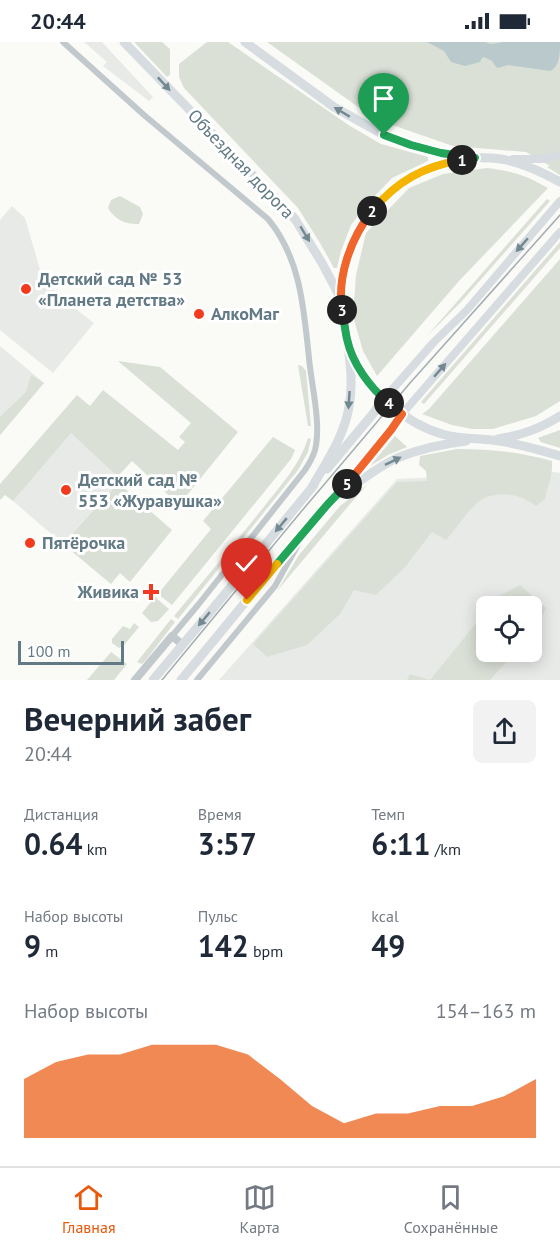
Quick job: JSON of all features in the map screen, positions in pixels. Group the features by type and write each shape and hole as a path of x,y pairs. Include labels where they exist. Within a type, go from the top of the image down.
{"main road":[{"name":"Объездная дорога","path":"124,42 295,219 340,298"},
{"path":"245,42 334,107 384,135 411,145 441,153 475,158 541,159 560,156"},
{"path":"311,489 339,438 348,414 350,370 340,298 349,252 361,226 379,202 403,182 427,168 475,158"},
{"path":"503,159 533,168 560,182"},
{"path":"153,680 384,399 433,343 467,309 560,201"},
{"path":"181,680 352,478 402,414 560,232"},
{"path":"347,341 365,376 384,399 423,427 443,434 531,446 560,456"},
{"path":"490,440 518,436 540,428 560,416"},
{"path":"327,505 369,474 397,458 436,445 474,439"},
{"path":"183,645 199,658"}],"street":[{"path":"63,42 144,115 268,219 277,230 292,260 302,296 317,434 315,450 305,470 135,680"},
{"path":"197,680 275,586 305,531"},
{"path":"172,636 183,645"}],"shaded area":[{"path":"84,42 102,42 153,97 149,101 103,66 107,62"},
{"path":"134,42 162,42 170,49 170,75 167,77"},
{"path":"207,42 228,42 350,126 381,144 428,157 428,161 392,178 368,203 351,225 337,268 334,268 298,208 184,88 179,77 179,64"},
{"path":"267,42 560,42 560,175 547,167 550,166 526,152 453,146 375,119"},
{"path":"427,42 485,42 491,44 560,42 560,50 558,63 550,71 508,65 498,68 484,57 480,62 465,66 451,62 444,51"},
{"path":"487,168 519,174 548,188 459,281 377,376 363,351 353,316 356,275 366,233 409,188 443,174"},
{"path":"120,196 140,207 143,214 139,224 121,220 108,208 111,200"},
{"path":"547,199 550,201 461,302 427,336"},
{"name":"Детский сад № 53 «Планета детства»","path":"12,206 25,218 43,280 94,323 53,373 0,330 0,220"},
{"path":"560,242 560,248 424,404 421,402"},
{"path":"560,259 560,401 536,416 493,429 472,429 452,425 422,414 429,409"},
{"path":"0,346 44,383 0,435"},
{"path":"118,361 160,367 238,432 179,505 132,461 120,474 123,487 172,530 130,582 120,573 111,584 63,544 121,480 71,433 13,501 5,495 0,500 0,484 77,395 90,406 103,390 178,450 185,442 179,437 191,423"},
{"path":"298,365 306,371 311,426 308,426"},
{"path":"31,375 44,383 0,435 0,417 26,392"},
{"path":"560,430 560,448 541,442 538,438"},
{"name":"Детский сад № 553 «Журавушка»","path":"71,432 121,480 63,544 13,501"},
{"path":"395,436 407,447 370,466"},
{"path":"273,437 295,450 291,459 172,605 158,594 211,529 203,521"},
{"path":"308,438 311,439 308,452 298,470 178,619 174,616 289,475"},
{"path":"457,449 505,452 552,461 545,499 536,506 522,498 507,494 484,499 473,507 446,540 432,532 405,567 376,595 354,590 340,614 307,645 267,657 253,644 397,482 427,481 426,471 419,465 420,456"},
{"path":"560,473 560,680 219,680 397,479"},
{"path":"367,485 277,591 299,555 340,506"},
{"path":"520,585 532,596 499,596"},
{"path":"155,597 169,609 158,621 151,622 142,613"},
{"path":"542,604 546,608 542,616"},
{"path":"171,619 175,622 146,660 142,664 137,662"},
{"path":"134,623 139,627 124,645 119,648 112,643 112,639 123,626 130,629"},
{"path":"476,623 476,662 506,662 490,680 430,680"},
{"path":"111,652 127,664 114,680 87,680"},
{"path":"410,674 430,680 407,680"}],"tram line":[{"path":"162,680 410,383 560,215"}],"place":[{"name":"Детский сад № 53 «Планета детства»","path":"26,289"},
{"name":"АлкоМаг","path":"199,314"},
{"name":"Детский сад № 553 «Журавушка»","path":"66,490"},
{"name":"Пятёрочка","path":"30,543"},
{"name":"Живика","path":"151,592"}],"route":[{"path":"247,600 352,478 402,414 381,396 365,376 347,341 340,298 349,252 361,226 379,202 403,182 427,168 475,158 441,153 384,135"}]}
